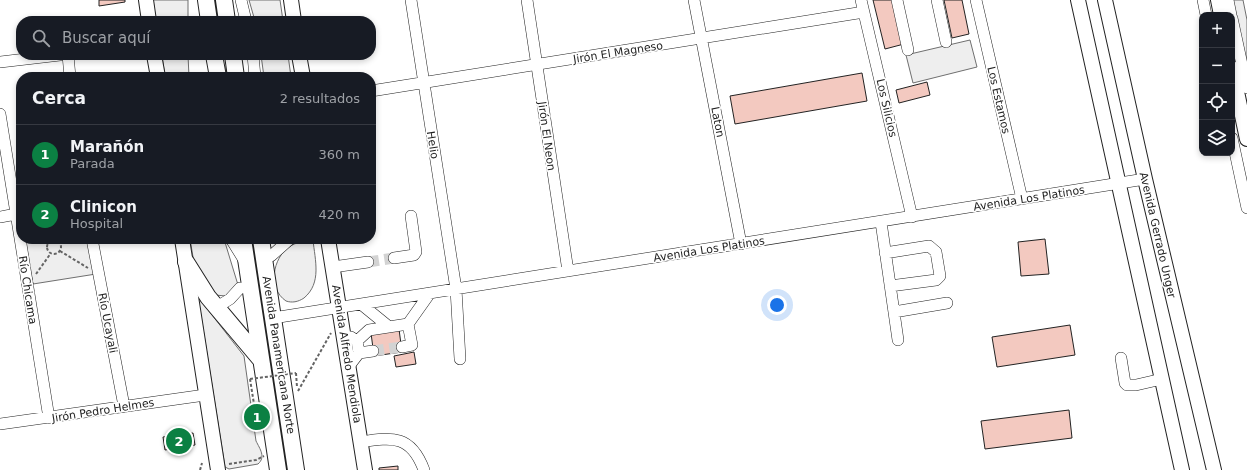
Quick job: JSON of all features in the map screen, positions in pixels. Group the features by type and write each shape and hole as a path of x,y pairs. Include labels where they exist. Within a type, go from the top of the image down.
{"highway":[{"path":"206,0 208,16"},
{"path":"224,0 226,16"},
{"path":"215,60 217,72"},
{"path":"234,60 235,72"},
{"name":"Avenida Panamericana Norte","path":"244,244 261,360 275,470"},
{"name":"Avenida Panamericana Norte","path":"262,244 296,470"},
{"path":"186,262 197,282 261,360"}],"main road":[{"path":"146,0 148,16"},
{"path":"291,0 293,16"},
{"path":"1078,0 1120,184 1182,470"},
{"name":"Avenida Gerrado Unger","path":"1105,0 1145,179 1214,470"},
{"path":"1218,0 1220,12"},
{"path":"155,60 157,72"},
{"path":"300,60 302,72"},
{"path":"1235,82 1247,139"},
{"path":"183,244 205,395 222,467"},
{"name":"Avenida Alfredo Mendiola","path":"329,244 340,307 338,331 349,366 365,470"}],"street":[{"path":"241,0 245,16"},
{"name":"Helio","path":"411,0 456,289 460,359"},
{"name":"Jirón El Neon","path":"527,0 568,271"},
{"name":"Laton","path":"694,0 741,244"},
{"name":"Los Silicios","path":"862,0 912,217"},
{"path":"897,0 908,50"},
{"path":"937,0 946,42"},
{"name":"Los Estamos","path":"976,0 1022,199"},
{"path":"1203,0 1205,12"},
{"path":"1228,0 1230,12"},
{"name":"Jirón El Magneso","path":"376,90 864,12"},
{"path":"1235,32 1247,88"},
{"path":"0,62 17,60"},
{"path":"68,60 70,72"},
{"path":"211,72 214,60"},
{"path":"253,60 255,72"},
{"name":"Río Chicama","path":"0,114 16,214"},
{"path":"1235,152 1247,208"},
{"name":"Avenida Los Platinos","path":"273,318 1145,179"},
{"path":"0,217 16,214"},
{"path":"394,258 414,255 416,252 411,216"},
{"path":"881,222 898,340"},
{"name":"Río Chicama","path":"21,244 49,418"},
{"name":"Río Ucayali","path":"93,244 124,406"},
{"path":"233,244 246,264"},
{"path":"270,256 284,244"},
{"path":"885,253 929,246 936,252 940,276 936,280 890,286"},
{"path":"333,267 368,262"},
{"path":"217,307 230,299 240,288"},
{"path":"402,347 412,345 408,324 430,293"},
{"path":"360,304 388,326"},
{"path":"894,312 947,304"},
{"path":"349,366 359,353 358,341 369,330 408,324"},
{"path":"338,331 358,341"},
{"path":"359,353 373,351"},
{"path":"1121,358 1125,383 1127,385 1136,385 1162,379"},
{"name":"Jirón Pedro Helmes","path":"0,424 205,395"},
{"path":"361,442 379,439 399,440 417,454 424,470"}],"path":[{"path":"49,244 48,249 51,253"},
{"path":"51,253 55,254 60,251 62,246 61,244"},
{"path":"60,251 99,275"},
{"path":"27,286 51,253"},
{"path":"298,391 338,331"},
{"path":"252,395 250,379 296,373 297,387"},
{"path":"222,467 256,460 264,456"},
{"path":"200,470 202,463"}],"shaded area":[{"path":"153,0 188,0 188,16 155,16"},
{"path":"249,0 280,0 282,16 254,16"},
{"path":"1232,0 1243,0 1247,20 1247,70 1235,12"},
{"path":"970,40 977,67 913,83 906,55"},
{"path":"163,60 188,60 189,72 164,72"},
{"path":"262,60 289,60 290,72 263,72"},
{"path":"25,244 90,244 96,274 33,284"},
{"path":"191,244 226,244 238,285 226,296 215,295 194,263"},
{"path":"314,244 316,263 315,278 310,292 304,298 293,302 286,301 280,295 276,289 274,281 274,273 279,258 283,252 292,245"},
{"path":"198,297 244,356 256,441 262,456 262,459 258,464 229,469 225,467"}],"building":[{"path":"99,0 125,0 125,2 99,6"},
{"path":"873,0 893,0 904,44 885,49"},
{"path":"944,0 962,0 969,34 952,38"},
{"path":"862,73 867,101 735,124 730,96"},
{"path":"927,82 930,95 899,103 896,90"},
{"path":"1045,239 1049,274 1021,276 1018,242"},
{"path":"1070,325 1075,355 997,367 992,337"},
{"path":"399,329 402,352 374,356 371,333"},
{"path":"414,352 416,364 396,367 394,356"},
{"path":"1069,410 1072,438 985,449 981,421"},
{"path":"193,433 195,445 165,450 163,437"},
{"path":"398,466 398,470 379,470 379,468"}],"tunnel":[{"path":"368,262 394,258"},
{"path":"373,351 402,347"}],"place":[{"name":"Marañón","path":"257,417"},
{"name":"Clinicon","path":"179,441"}]}
